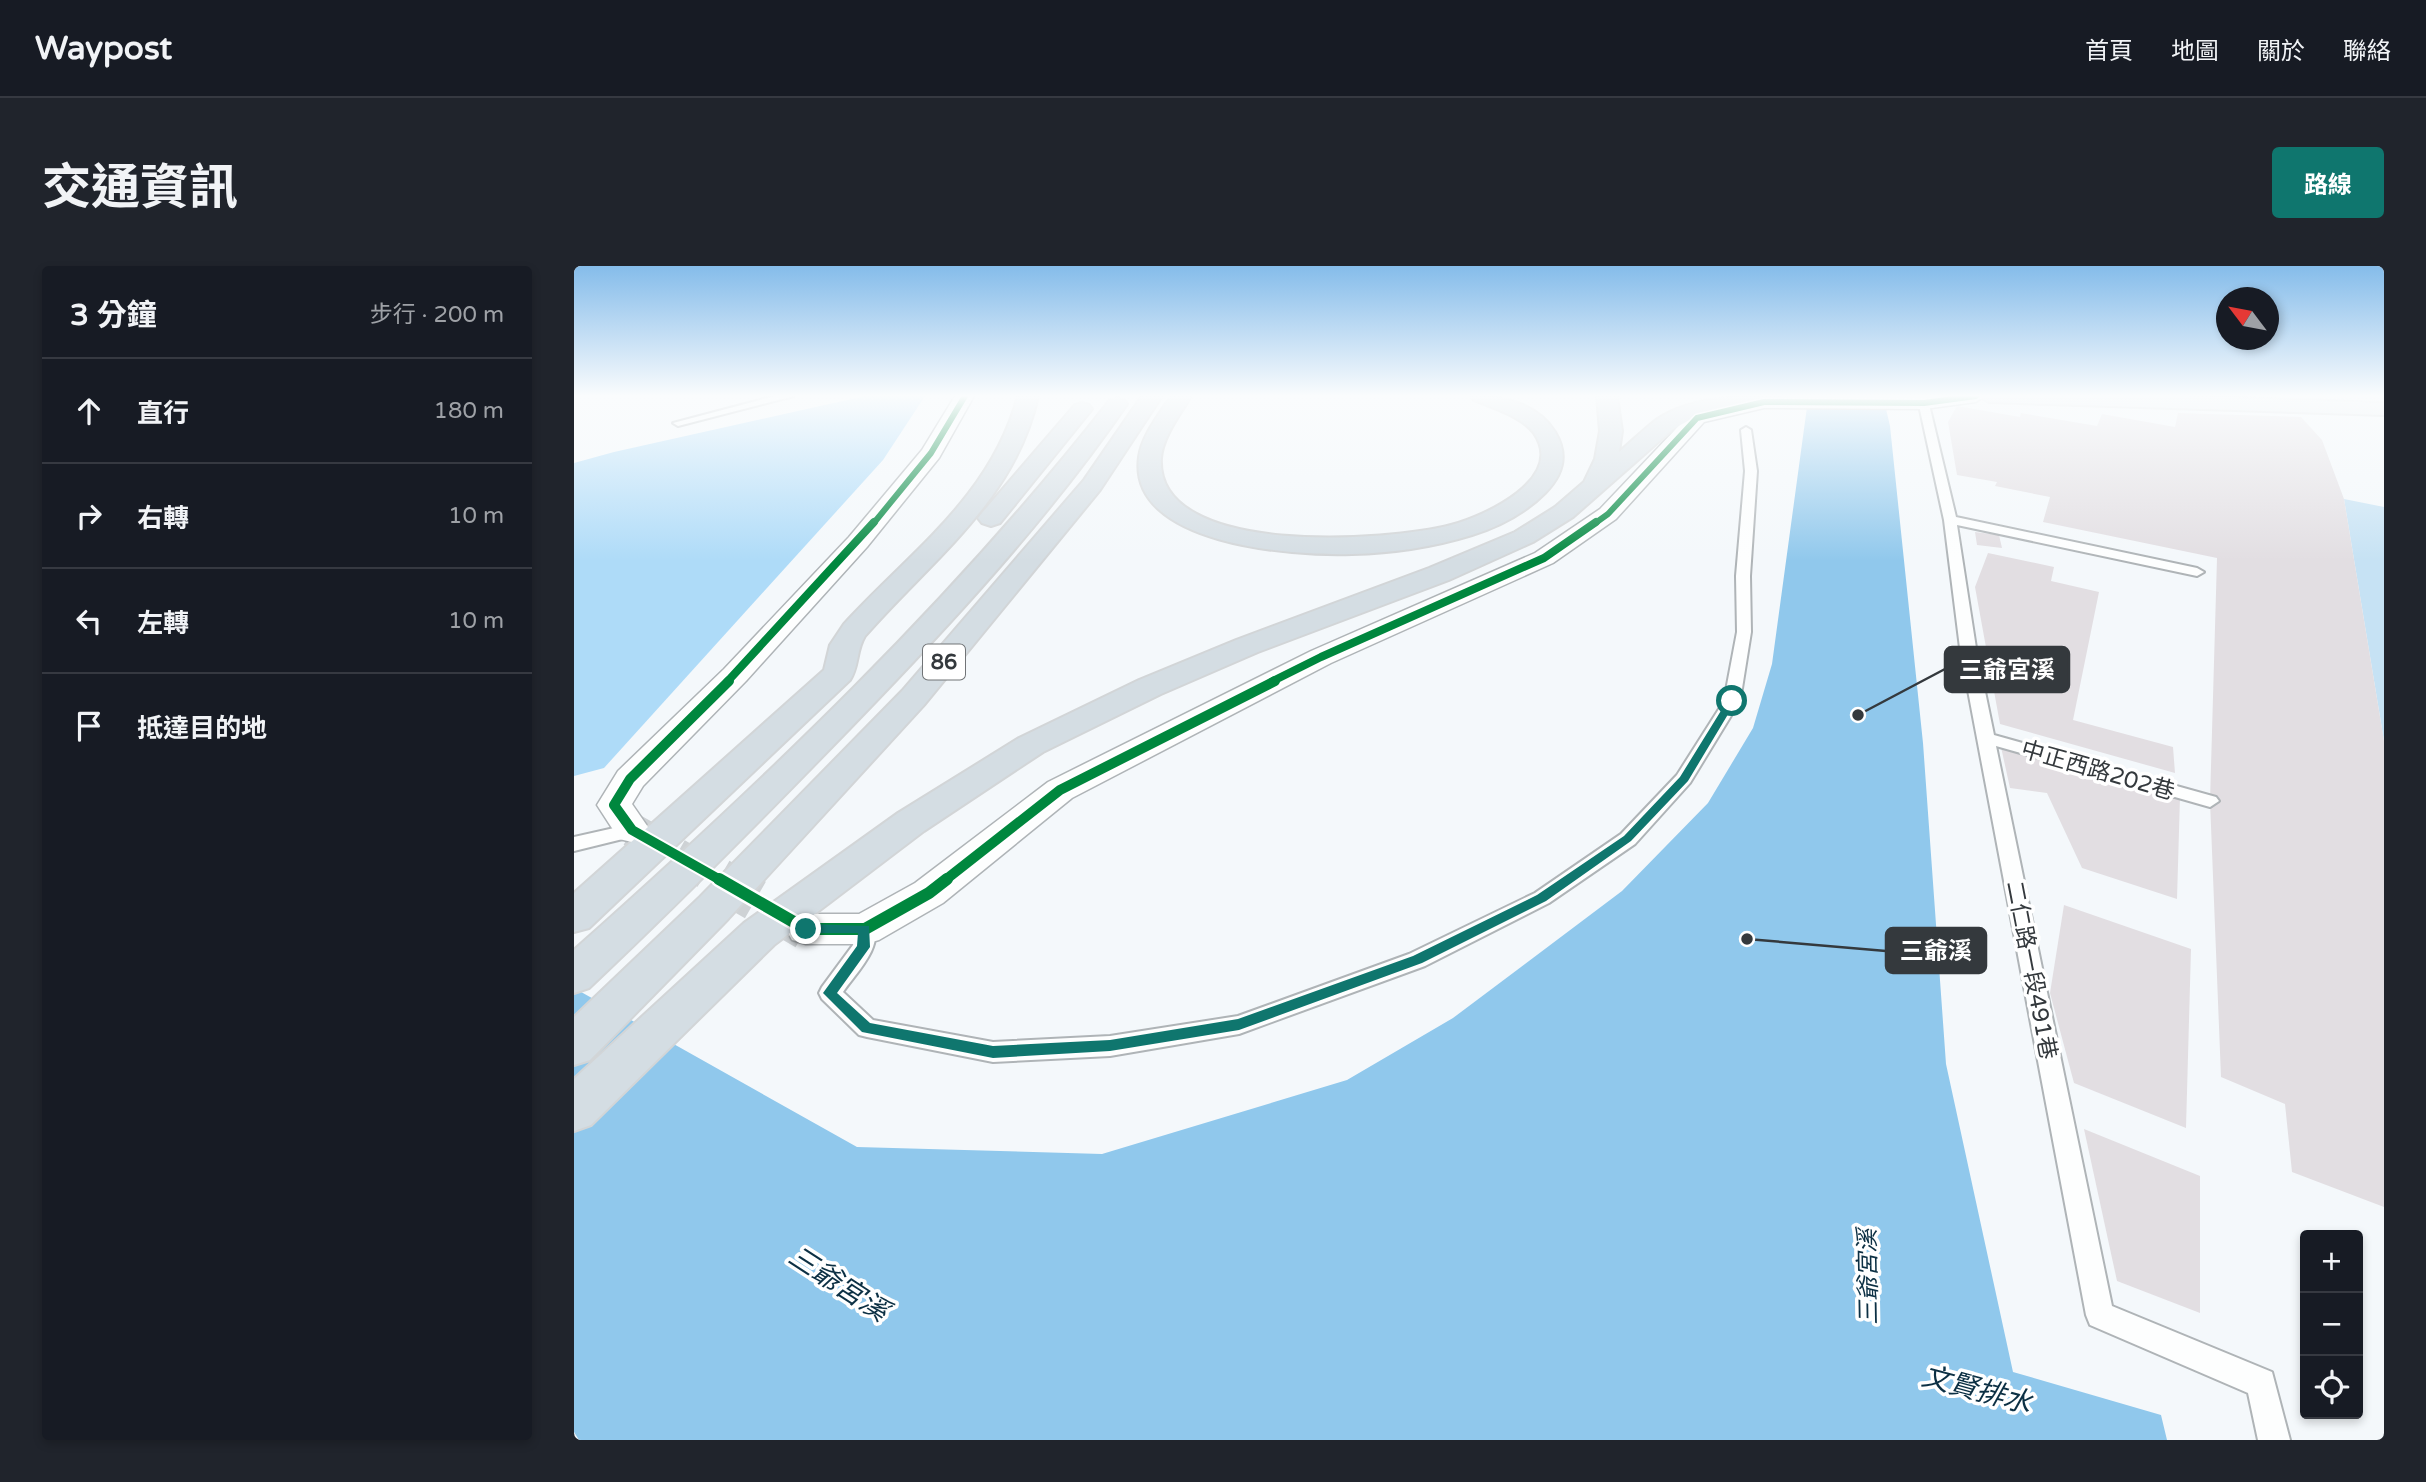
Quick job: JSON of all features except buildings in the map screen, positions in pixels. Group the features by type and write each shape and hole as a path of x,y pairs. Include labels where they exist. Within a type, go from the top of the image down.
{"highway":[{"path":"839,673 846,642 948,532 997,474 1011,451"},
{"path":"574,917 631,847 839,673 934,580 1049,451"},
{"name":"86","path":"574,976 672,886 873,687 970,585 1082,451"},
{"name":"86","path":"574,1045 714,908 913,698 1092,485 1115,451"},
{"path":"1153,451 1150,458 1154,484 1164,504 1186,518 1221,531 1263,541 1313,546 1414,540 1462,530 1498,516 1526,499 1541,484 1551,466 1552,451"},
{"path":"1595,484 1610,451"},
{"path":"574,1110 759,934 911,822 1031,745 1150,688 1247,646 1439,574 1524,537 1564,512 1634,451"}],"street":[{"path":"631,847 614,805 630,779 735,675 858,542 932,451"},
{"path":"806,929 865,929 929,893 1060,790 1321,657 1544,558 1608,514 1667,451"}],"lane":[{"path":"865,929 863,947 830,993 867,1028 993,1052 1110,1046 1239,1025 1417,960 1542,898 1628,839 1684,779 1732,701 1744,632 1743,576 1751,471 1749,451"},
{"name":"二仁路一段491巷","path":"1932,451 1951,520 1968,648 2100,1315 2261,1383 2274,1440"},
{"path":"1951,520 2197,572"},
{"name":"中正西路202巷","path":"1985,738 2210,801"},
{"path":"574,844 631,847"}],"shaded area":[{"path":"889,451 604,768 574,776 574,463 614,452"},
{"path":"2344,499 2384,507 2384,741"}],"water":[{"name":"文賢排水","path":"1801,451 1893,451 1923,743 1946,1064 2013,1372 2161,1415 2167,1440 579,1440 574,1432 574,988 857,1147 1102,1154 1347,1080 1453,1018 1622,891 1708,803 1753,728 1772,664"}],"tunnel":[{"path":"632,830 722,881"},
{"path":"719,879 806,929"}],"cycle path":[{"path":"932,451 858,542 735,675 630,779 614,805 632,830 806,929 865,929 929,893 1060,790 1321,657 1544,558 1608,514 1667,451"}],"place":[{"name":"三爺宮溪","path":"1858,715"},
{"name":"三爺溪","path":"1747,939"}],"route":[{"path":"806,929 865,929 863,947 830,993 867,1028 993,1052 1110,1046 1239,1025 1417,960 1542,898 1628,839 1684,779 1732,701"}]}
